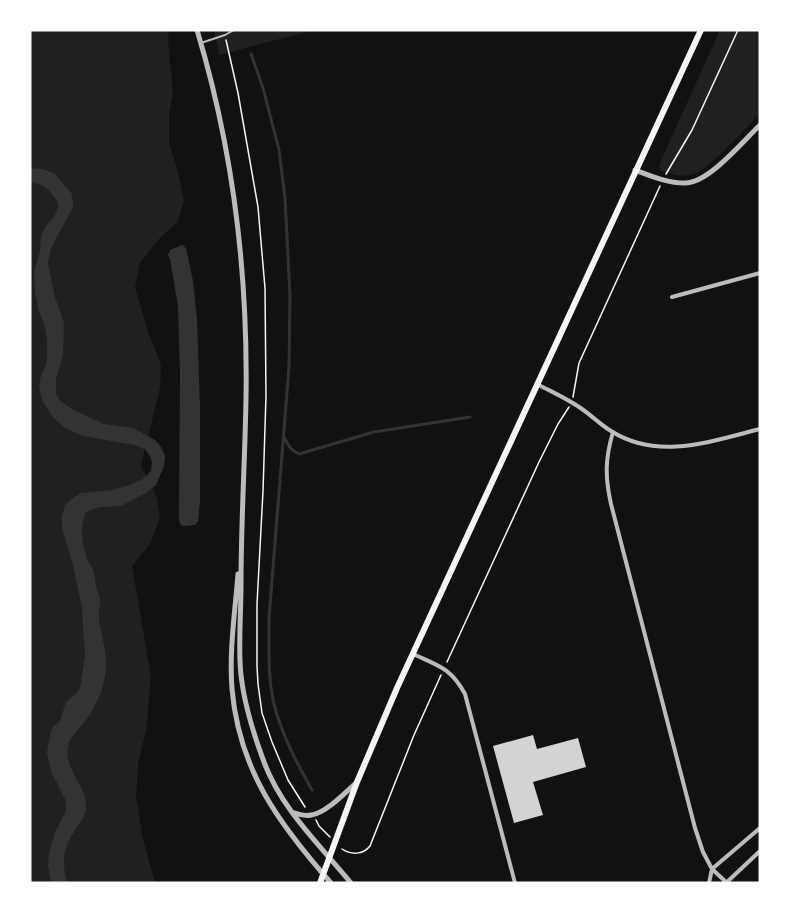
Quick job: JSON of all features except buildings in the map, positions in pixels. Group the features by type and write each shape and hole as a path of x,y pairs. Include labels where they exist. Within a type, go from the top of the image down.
{"main road":[{"path":"320,883 372,745 701,30"}],"street":[{"path":"197,30 229,165 244,288 246,395 241,529 240,661 244,692 253,730 265,765 278,792 351,883"},
{"path":"635,170 663,180 686,183 699,180 718,166 760,124"},
{"path":"672,297 760,273"},
{"path":"537,384 572,402 613,432 641,444 666,447 696,445 760,429"},
{"path":"613,432 608,448 606,481 703,852 712,869 727,883 760,851"},
{"path":"241,529 232,652 232,687 236,718 262,792 289,832 331,883"},
{"path":"413,654 450,672 465,694 515,883"},
{"path":"291,811 300,815 313,815 331,804 357,782"},
{"path":"709,883 712,869 760,828"}],"lane":[{"path":"201,43 234,30"}],"path":[{"path":"225,35 238,93 258,207 265,288 263,491 257,604 258,684 265,725 288,780 319,826 335,843 347,852 364,852 370,846 414,735 539,462 572,402 581,356 663,180 692,130 738,30"}],"shaded area":[{"path":"30,30 169,30 173,93 169,114 169,144 184,201 178,221 159,239 140,263 135,287 147,329 161,365 160,388 141,465 157,498 160,518 150,544 132,566 151,677 146,731 138,764 136,798 143,839 155,883 30,883"},
{"path":"214,30 314,30 219,55"},
{"path":"720,30 760,30 760,113 728,147 701,171 686,176 661,171 659,165"},
{"path":"30,168 54,173 72,194 73,207 51,248 48,263 55,298 64,323 63,355 56,379 56,393 60,401 72,409 104,424 133,428 155,440 165,456 164,466 156,485 146,493 121,506 99,507 86,512 84,518 83,542 88,561 94,571 100,597 99,615 106,670 97,701 90,714 72,736 68,747 69,763 83,792 86,807 65,854 64,867 67,883 51,883 48,866 55,833 66,811 66,801 51,771 47,753 52,728 60,721 66,702 80,688 85,656 82,608 72,561 62,529 62,516 65,505 81,493 112,490 143,479 151,471 152,462 145,449 135,445 83,436 65,428 52,416 42,400 39,387 41,375 47,363 47,341 35,292 34,272 40,252 41,236 59,206 48,190 40,184 30,182"},
{"path":"182,245 186,248 193,281 197,320 200,501 198,521 195,525 182,526 179,518 178,307 168,255 170,250"}],"waterway":[{"path":"251,54 263,88 279,150 285,198 290,296 289,367 269,618 270,679 273,701 281,728 312,790"},
{"path":"284,437 291,449 299,454 374,432 470,417"}]}
